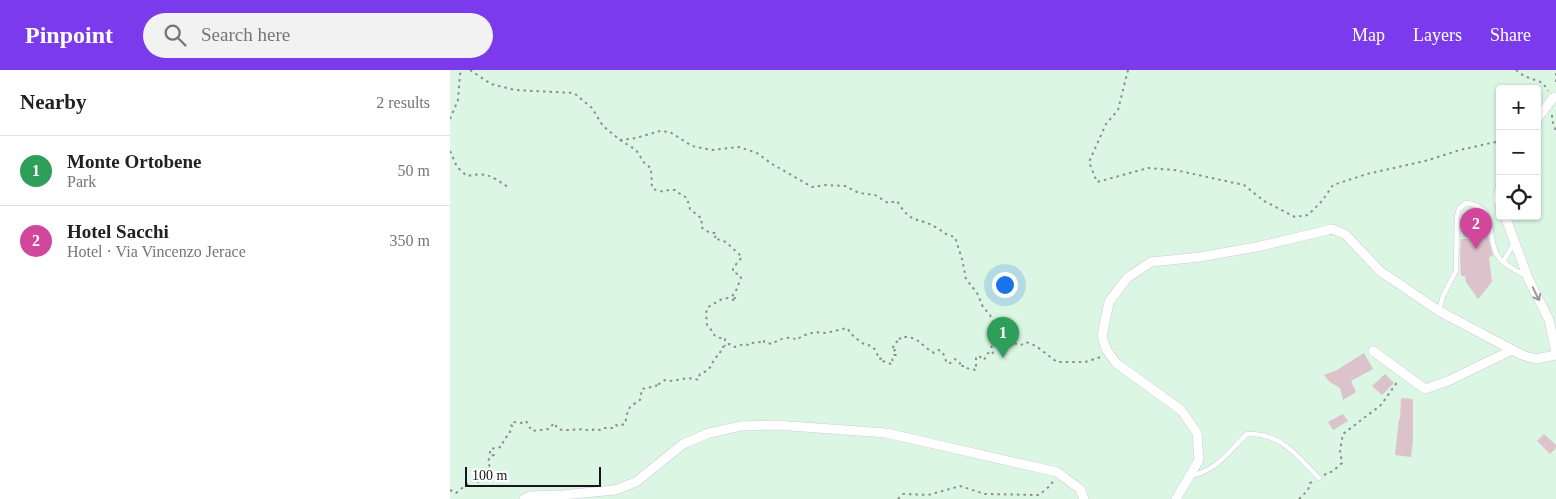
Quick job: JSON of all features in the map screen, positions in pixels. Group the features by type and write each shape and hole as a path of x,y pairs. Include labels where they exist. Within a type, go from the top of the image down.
{"street":[{"path":"1541,114 1554,97"},
{"path":"1176,499 1199,460 1197,433 1181,410 1116,364 1108,352 1102,336 1109,302 1126,278 1151,262 1200,257 1261,246 1332,229 1345,234 1380,271 1439,311 1512,350 1536,359 1556,353 1553,318 1528,278 1507,220"},
{"path":"1373,351 1425,389 1448,381 1512,350"},
{"path":"524,499 530,496 615,490 636,482 683,444 708,433 741,426 776,425 815,426 886,433 1057,472 1080,489 1084,499"}],"lane":[{"path":"1439,311 1443,296 1456,271 1457,216 1459,209 1466,203 1476,204 1486,211 1498,256 1503,262 1528,278"},
{"path":"1503,262 1515,242"},
{"path":"1190,476 1203,473 1226,457 1248,434 1262,434 1282,442 1319,478"}],"path":[{"path":"450,119 458,100 460,74 463,70"},
{"path":"470,70 491,84 515,90 574,93 592,108 603,126 636,150 645,164 652,168 652,188 657,191 666,192 673,189 687,198 690,209 702,219 702,227 710,234 715,233 717,235 714,238 726,242 742,257 733,268 734,272 740,275 741,278 731,297 735,298 736,301 728,298 718,300 708,307 706,313 712,334 725,338 725,346"},
{"path":"1128,70 1118,110 1106,124 1089,162 1097,182 1148,168 1175,170 1244,185 1264,201 1295,216 1308,216 1333,185 1367,174 1496,142"},
{"path":"1516,70 1524,76 1543,83 1554,97 1552,120 1556,132"},
{"path":"1556,73 1556,86"},
{"path":"450,490 456,493 472,481 478,482 485,476 490,477 492,473 488,462 490,456 494,454 490,453 490,449 501,447 505,438 509,435 513,422 521,423 526,421 532,431 549,429 554,423 558,429 563,430 582,428 590,431 614,428 616,425 625,424 628,410 640,400 642,389 656,386 658,382 659,384 665,380 691,377 698,380 700,374 711,369 722,348 729,344 735,347 764,340 764,342 772,344 781,338 790,337 797,340 802,336 815,332 826,333 847,328 851,330 854,337 864,344 872,346 879,359 883,358 883,361 890,364 893,364 892,358 896,355 895,350 892,350 895,343 898,341 898,338 902,339 904,337 921,340 926,348 934,353 939,350 943,353 949,364 955,359 960,363 958,366 965,366 973,370 976,370 976,356 984,360 988,353 993,353 991,348 997,336 997,330 977,293 966,279 955,237 944,234 938,228 913,218 905,213 897,201 888,203 875,195 859,193 846,186 826,185 812,187 757,153 739,147 712,150 692,146 670,132 660,131 636,138 620,140"},
{"path":"450,151 457,167 466,176 482,173 508,187"},
{"path":"997,336 1005,341 1021,345 1026,342 1036,346 1057,362 1085,362 1097,359 1108,352"},
{"path":"1299,499 1308,490 1310,483 1333,471 1342,462 1340,450 1343,434 1381,405 1398,382 1401,372"},
{"path":"898,499 903,494 928,495 960,486 985,494 1039,495 1051,485 1057,472"}],"green space":[{"path":"450,70 1556,70 1556,499 450,499"}],"building":[{"path":"1475,209 1483,217 1493,256 1489,257 1492,282 1478,299 1466,282 1465,276 1461,276 1460,255 1461,239 1472,239 1462,215"},
{"path":"1364,353 1373,369 1351,381 1356,392 1343,400 1340,388 1330,382 1324,375 1337,370"},
{"path":"1385,374 1394,383 1382,395 1372,386"},
{"path":"1401,398 1413,399 1411,457 1395,455"},
{"path":"1343,414 1348,421 1333,430 1328,422"},
{"path":"1544,434 1556,445 1556,448 1550,454 1537,441"}],"place":[{"name":"Hotel Sacchi","path":"1476,249"},
{"name":"Monte Ortobene","path":"1003,358"}]}
